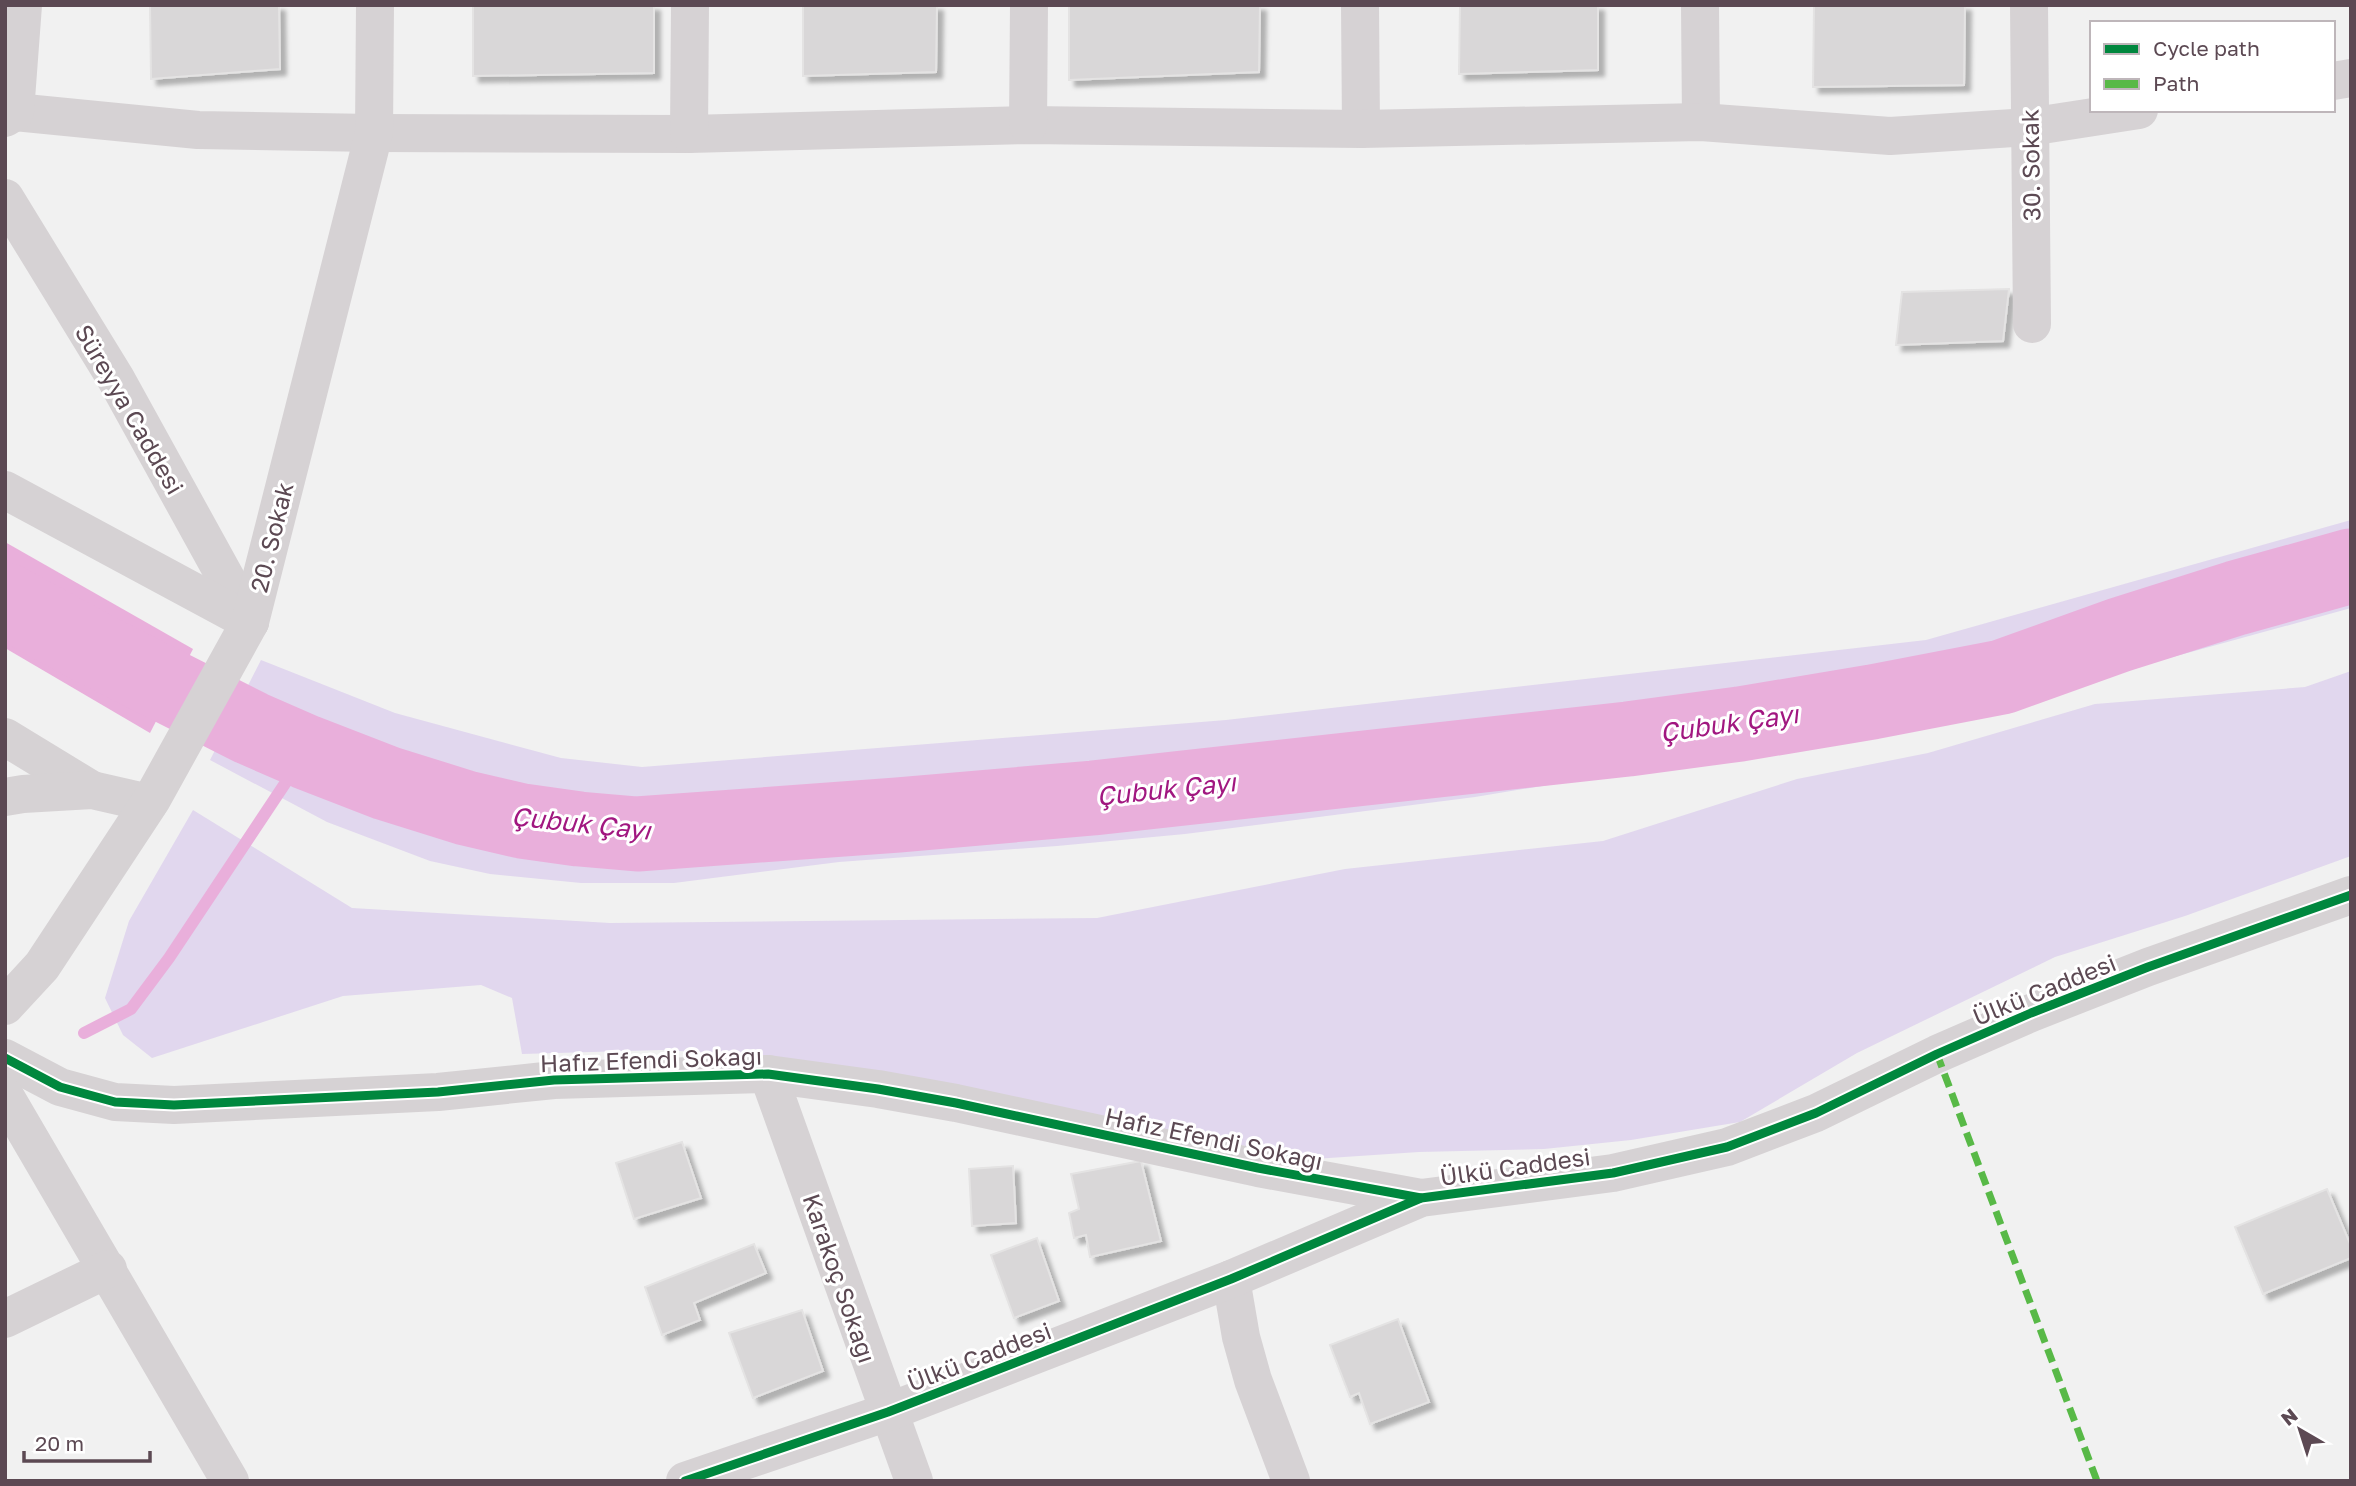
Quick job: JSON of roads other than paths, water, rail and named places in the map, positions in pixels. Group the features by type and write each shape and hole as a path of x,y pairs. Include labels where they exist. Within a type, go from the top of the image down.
{"street":[{"path":"23,5 10,115 198,130 689,134 1028,125 1361,129 1701,122 1890,136 2029,127 2126,112"},
{"name":"20. Sokak","path":"5,1006 42,966 150,801 249,624 374,133 375,5"},
{"path":"689,134 690,5"},
{"path":"1028,125 1029,5"},
{"path":"1360,5 1361,129"},
{"path":"1700,5 1701,122"},
{"name":"30. Sokak","path":"2029,5 2032,324"},
{"name":"Süreyya Caddesi","path":"5,198 116,379 249,624"},
{"path":"5,490 249,624"},
{"path":"5,737 93,790"},
{"path":"5,797 93,790 150,801"},
{"name":"Ülkü Caddesi","path":"685,1481 888,1412 1231,1279 1421,1198 1613,1172 1727,1147 1816,1114 1937,1054 2044,1008 2148,967 2351,895"},
{"name":"Hafız Efendi Sokağı","path":"5,1058 60,1087 115,1102 174,1105 438,1092 554,1080 768,1074 956,1103 1258,1168 1421,1198"},
{"name":"Karakoç Sokağı","path":"768,1074 914,1481"},
{"path":"5,1096 230,1481"},
{"path":"5,1318 108,1269"},
{"path":"1231,1279 1241,1337 1253,1380 1291,1481"}],"waterway":[{"name":"Çubuk Çayı","path":"5,600 251,728 386,783 466,808 522,821 637,834 1093,798 1628,739 1740,724 2002,677 2119,635 2236,598 2351,566"},
{"path":"84,1033 131,1009 169,958 306,752"}]}
